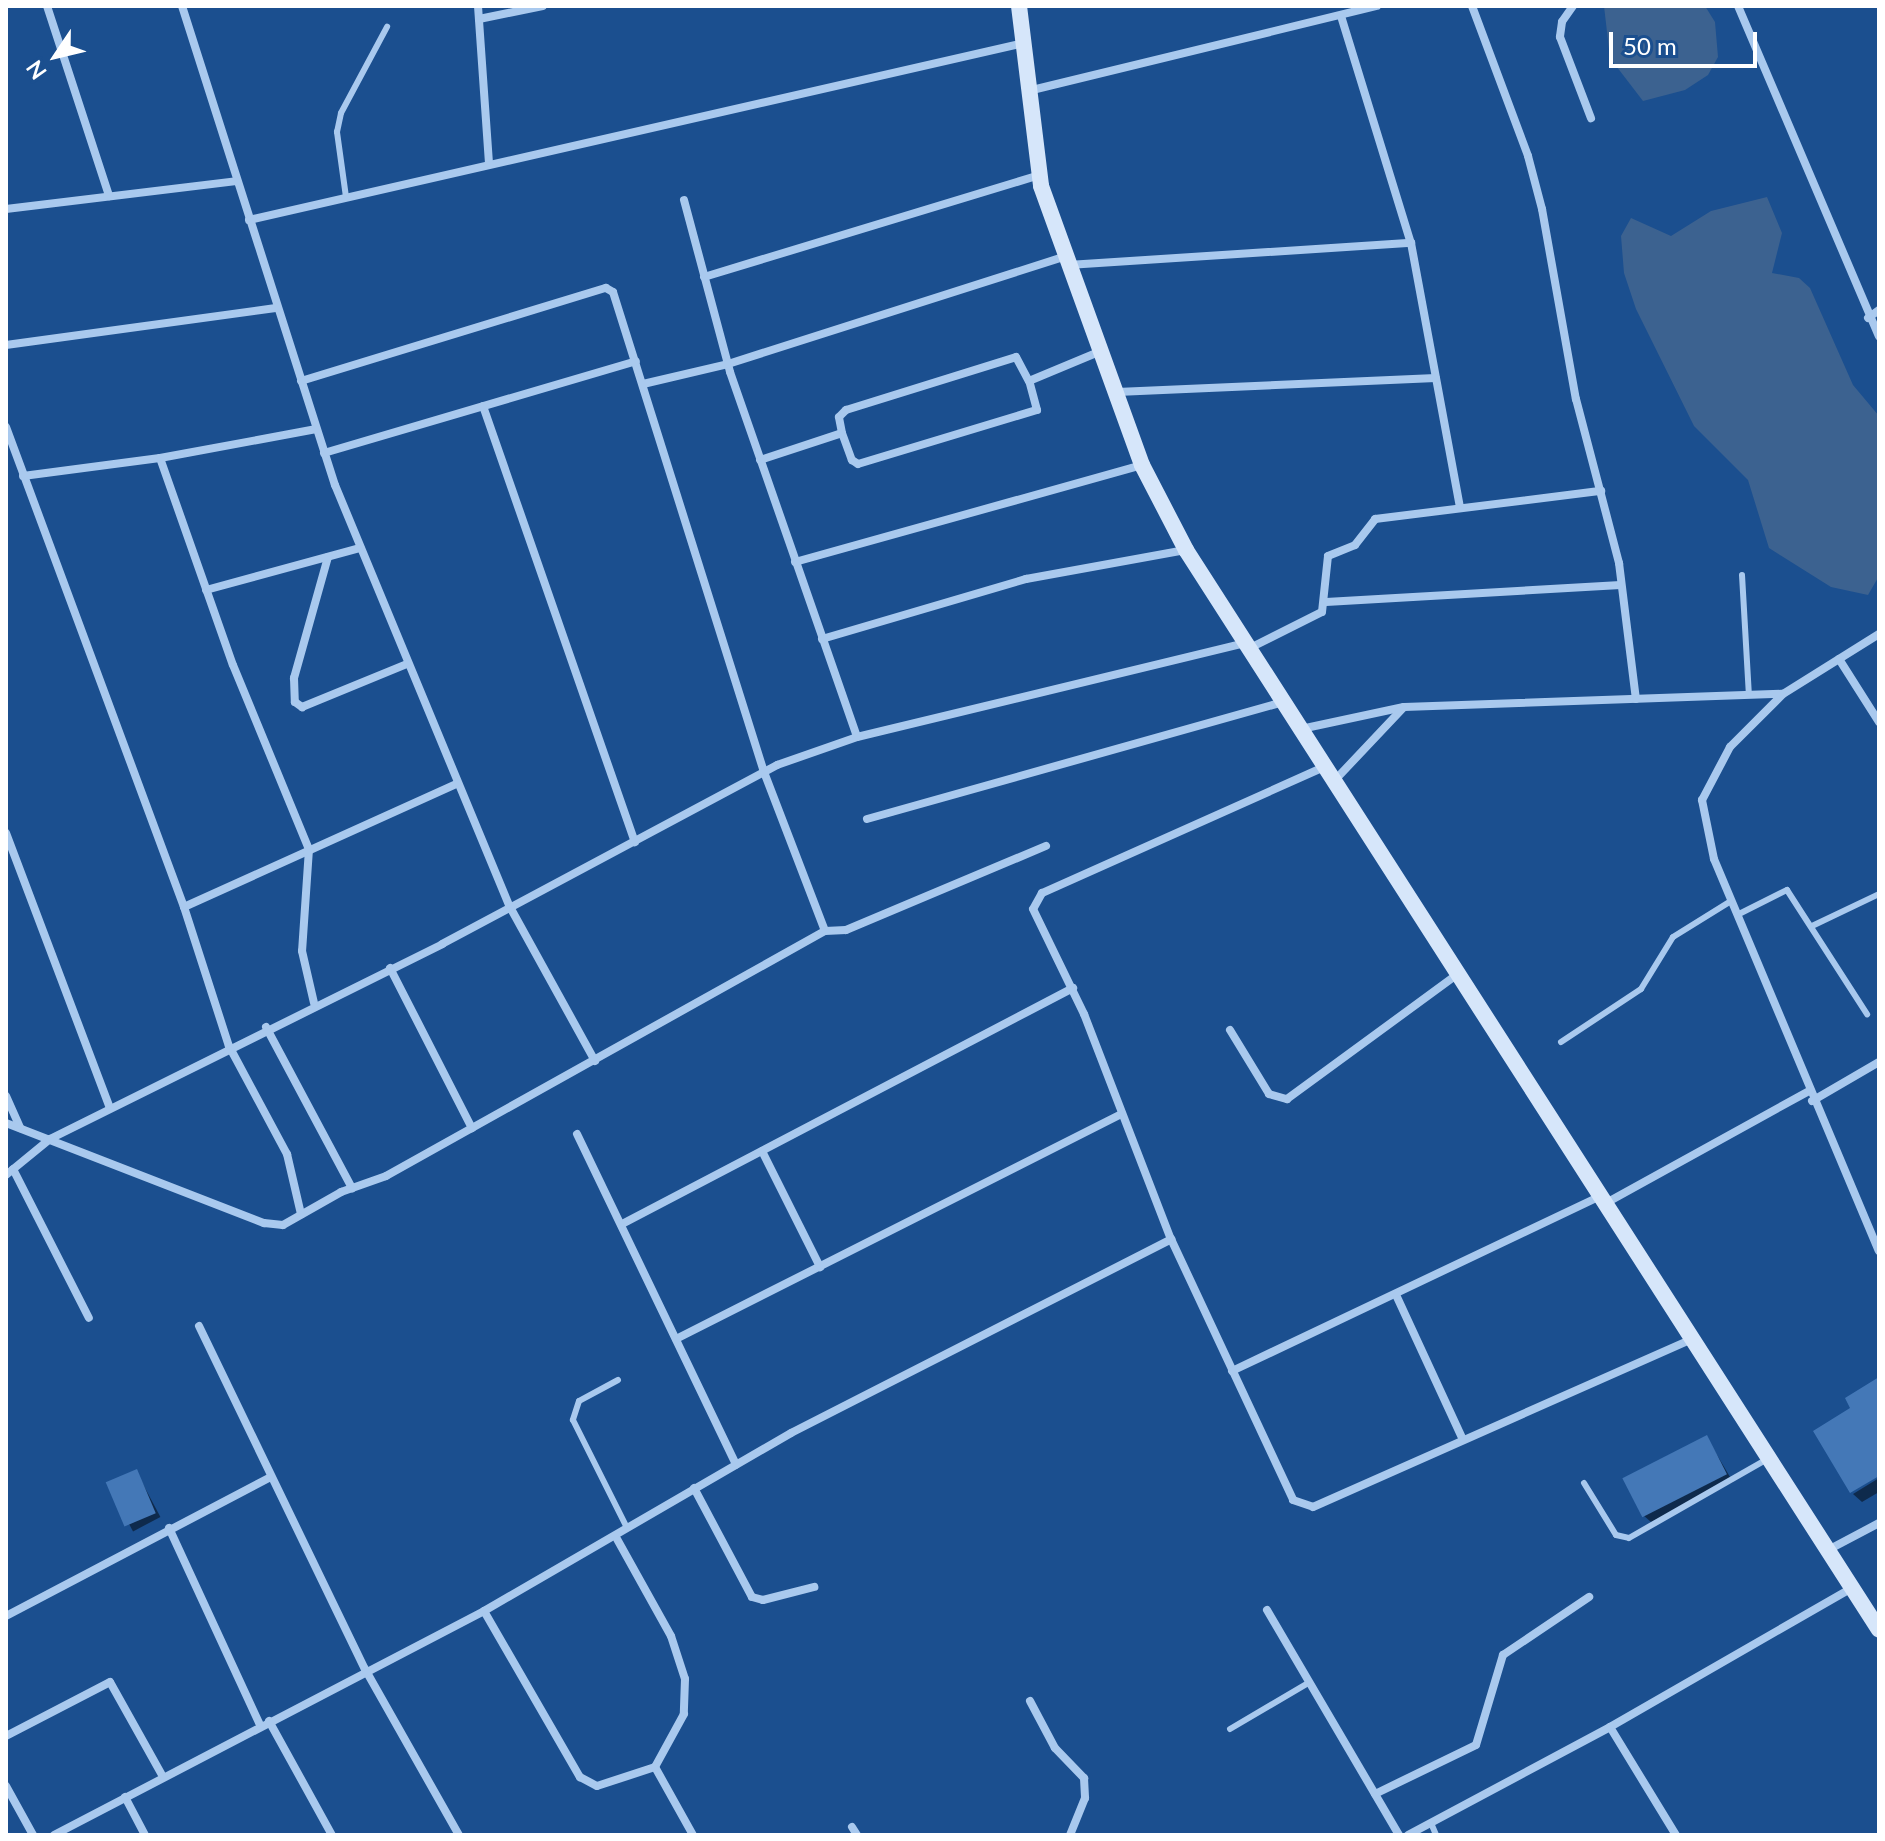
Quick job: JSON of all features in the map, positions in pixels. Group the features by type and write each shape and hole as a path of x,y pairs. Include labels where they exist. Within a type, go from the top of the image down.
{"street":[{"path":"47,6 109,196"},
{"path":"182,6 316,429 360,548 456,784 510,907 595,1061"},
{"path":"478,6 489,164"},
{"path":"479,19 543,6"},
{"path":"1019,6 1020,44 1040,175 1066,261 1142,465 1186,550 1879,1630"},
{"path":"1027,91 1377,6"},
{"path":"1472,6 1528,156 1576,399 1601,491 1621,585 1636,699"},
{"path":"1573,6 1562,22 1560,37 1591,118"},
{"path":"1738,6 1868,318 1879,336"},
{"path":"1341,16 1411,243 1460,507"},
{"path":"249,220 1020,44"},
{"path":"704,277 1040,175"},
{"path":"6,209 236,181"},
{"path":"684,200 728,364 857,737"},
{"path":"643,384 728,364 1066,261 1411,243"},
{"path":"301,381 606,288 613,292 764,772 825,931"},
{"path":"6,345 277,308"},
{"path":"1868,318 1879,310"},
{"path":"1029,381 1101,351"},
{"path":"1016,357 1029,381 1037,410 858,464 852,460 842,433 843,411 1016,357"},
{"path":"324,453 636,361"},
{"path":"1117,392 1436,378"},
{"path":"483,406 635,842"},
{"path":"6,427 184,907 229,1046 287,1154 301,1214"},
{"path":"23,476 160,458 316,429"},
{"path":"760,460 842,433"},
{"path":"160,458 206,590 309,849 302,951 314,1003"},
{"path":"795,562 1142,465"},
{"path":"89,1318 9,1172 50,1139 266,1027 510,907 764,772 857,737 1247,646 1322,612 1326,602 1328,556 1355,545 1372,521 1460,507 1601,491"},
{"path":"206,590 360,548"},
{"path":"822,639 1026,579 1186,550"},
{"path":"328,557 294,678 295,702 302,707 407,664"},
{"path":"1326,602 1621,585"},
{"path":"1879,634 1783,694 1730,747 1702,800 1714,859 1810,1096 1879,1248"},
{"path":"1839,659 1879,722"},
{"path":"1301,729 1404,707 1783,694"},
{"path":"867,819 1284,702"},
{"path":"1404,707 1330,773 1038,896 1034,917 1073,988 1171,1239 1286,1488 1301,1507 1313,1507 1692,1339"},
{"path":"184,907 456,784"},
{"path":"6,833 110,1108"},
{"path":"6,1123 275,1227 352,1188 386,1176 825,931 846,930 1046,846"},
{"path":"390,968 472,1128"},
{"path":"1230,1030 1269,1094 1287,1099 1458,973"},
{"path":"624,1223 1073,988"},
{"path":"266,1027 352,1188"},
{"path":"1232,1371 1604,1200 1879,1062"},
{"path":"6,1096 20,1128"},
{"path":"676,1339 1121,1114"},
{"path":"577,1134 624,1223 736,1465"},
{"path":"762,1151 820,1267"},
{"path":"54,1835 617,1539 627,1528 736,1465 1171,1239"},
{"path":"1397,1297 1463,1440"},
{"path":"199,1326 365,1669 459,1835"},
{"path":"6,1616 271,1477"},
{"path":"694,1488 752,1597 763,1600 814,1587"},
{"path":"1828,1550 1879,1523"},
{"path":"169,1528 265,1723 332,1835"},
{"path":"484,1611 580,1777 597,1786 655,1767 684,1714 685,1679 671,1636 617,1539"},
{"path":"1408,1835 1610,1727 1852,1588"},
{"path":"1375,1794 1476,1745 1503,1655 1589,1597"},
{"path":"1267,1610 1399,1835"},
{"path":"6,1736 110,1682 163,1777"},
{"path":"1030,1701 1050,1741 1084,1778 1085,1798 1070,1835"},
{"path":"1610,1727 1676,1835"},
{"path":"655,1767 693,1835"},
{"path":"6,1786 33,1835"},
{"path":"125,1797 145,1835"}],"lane":[{"path":"346,197 337,132 341,113 387,27"},
{"path":"1742,575 1749,695"},
{"path":"1737,915 1781,889 1792,895 1867,1014"},
{"path":"1812,926 1879,894"},
{"path":"1561,1042 1641,989 1673,937 1731,901"},
{"path":"618,1380 579,1401 573,1420 627,1528"},
{"path":"1584,1483 1616,1535 1629,1538 1769,1459"},
{"path":"1230,1729 1308,1683"},
{"path":"1431,1823 1436,1835"}],"water":[{"path":"1604,6 1705,6 1715,22 1718,57 1708,75 1685,90 1643,101 1610,58"},
{"path":"1767,197 1782,233 1772,273 1799,278 1810,288 1853,385 1879,416 1879,576 1868,595 1831,587 1769,548 1748,480 1694,426 1636,309 1624,273 1621,236 1631,218 1671,236 1711,211"}],"building":[{"path":"1879,1377 1879,1476 1850,1493 1813,1431 1850,1408 1845,1398"},
{"path":"1707,1435 1727,1474 1642,1517 1622,1478"},
{"path":"137,1469 156,1513 124,1526 106,1482"}]}
